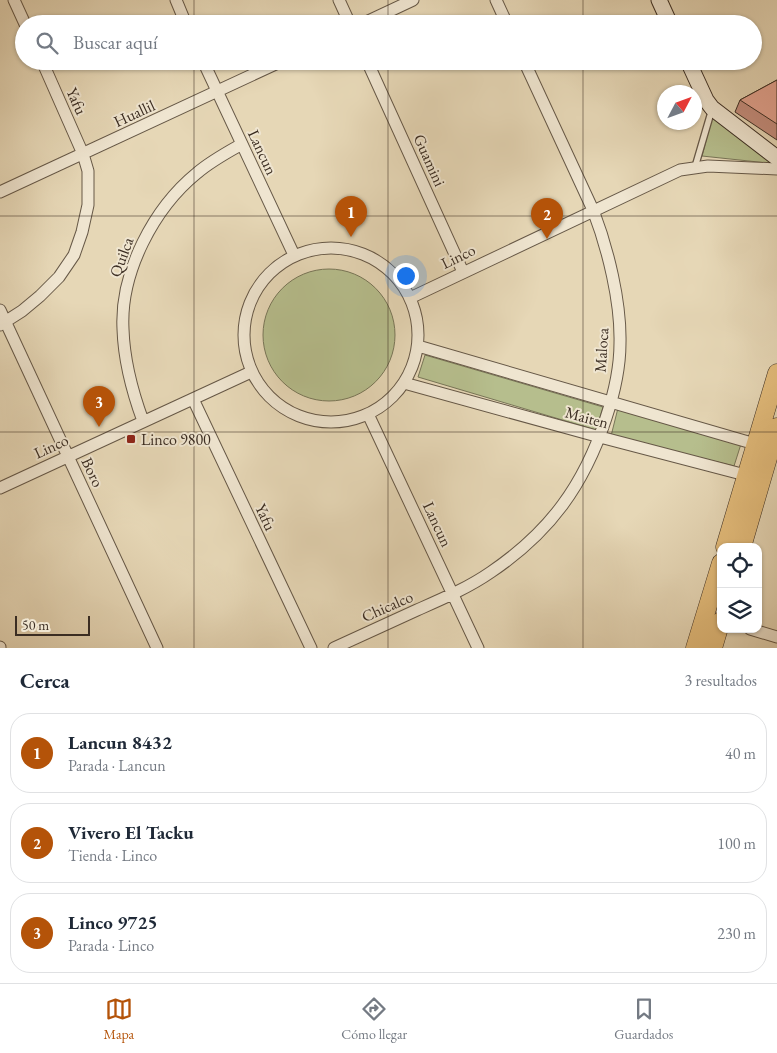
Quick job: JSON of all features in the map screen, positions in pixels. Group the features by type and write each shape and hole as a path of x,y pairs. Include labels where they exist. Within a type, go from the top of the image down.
{"main road":[{"path":"659,0 666,15"},
{"path":"692,70 706,100 712,108 777,158"},
{"path":"728,543 754,477 763,446 777,373"},
{"path":"763,446 777,427"},
{"path":"743,543 754,477"},
{"path":"695,648 717,576"},
{"path":"713,648 717,633"}],"street":[{"path":"14,0 21,15"},
{"path":"176,0 182,15"},
{"path":"339,0 346,15"},
{"path":"381,15 413,0"},
{"path":"496,0 503,15"},
{"name":"Yafu","path":"3,323 40,296 59,277 74,254 82,232 88,205 88,171 83,154 46,70"},
{"name":"Lancun","path":"207,70 294,255"},
{"name":"Huallil","path":"0,192 263,70"},
{"name":"Guamini","path":"371,70 463,272"},
{"name":"Maloca","path":"453,594 491,573 514,556 536,537 568,500 584,472 600,437 611,402 619,360 619,324 601,232 593,210 528,70"},
{"name":"Quilca","path":"144,421 132,392 126,365 123,328 126,292 136,260 144,239 160,213 175,194 212,161 242,144"},
{"name":"Linco","path":"410,298 680,170 708,166 777,169"},
{"path":"333,248 352,250 371,257 387,268 401,282 410,298 416,314 418,330 418,346 413,365 404,383 388,400 368,414 347,421 332,422 303,417 283,407 266,393 251,372 246,352 244,329 249,306 259,285 275,268 294,255 313,249 333,248"},
{"name":"Boro","path":"0,310 3,323 68,456 157,648"},
{"name":"Maiten","path":"418,346 763,446"},
{"name":"Linco","path":"0,488 251,372"},
{"name":"Maiten","path":"404,383 754,477"},
{"name":"Yafu","path":"193,399 311,648"},
{"name":"Lancun","path":"368,414 478,648"},
{"name":"Chicalco","path":"334,648 453,594"},
{"path":"762,633 777,637"}],"lane":[{"path":"695,167 712,108"}],"green space":[{"path":"714,110 777,164 702,156"},
{"path":"329,269 342,270 354,274 376,288 390,310 394,322 394,348 390,360 376,382 354,396 342,400 329,401 316,400 304,396 282,382 268,360 264,348 263,335 264,322 268,310 282,288 304,274 316,270"},
{"path":"425,355 603,407 596,430 418,377"},
{"path":"618,408 741,444 734,466 611,436"}],"building":[{"path":"777,80 777,124 740,100"}],"place":[{"name":"Lancun 8432","path":"351,237"},
{"name":"Vivero El Tacku","path":"547,239"},
{"name":"Linco 9725","path":"99,427"},
{"name":"Linco 9800","path":"131,439"}]}
